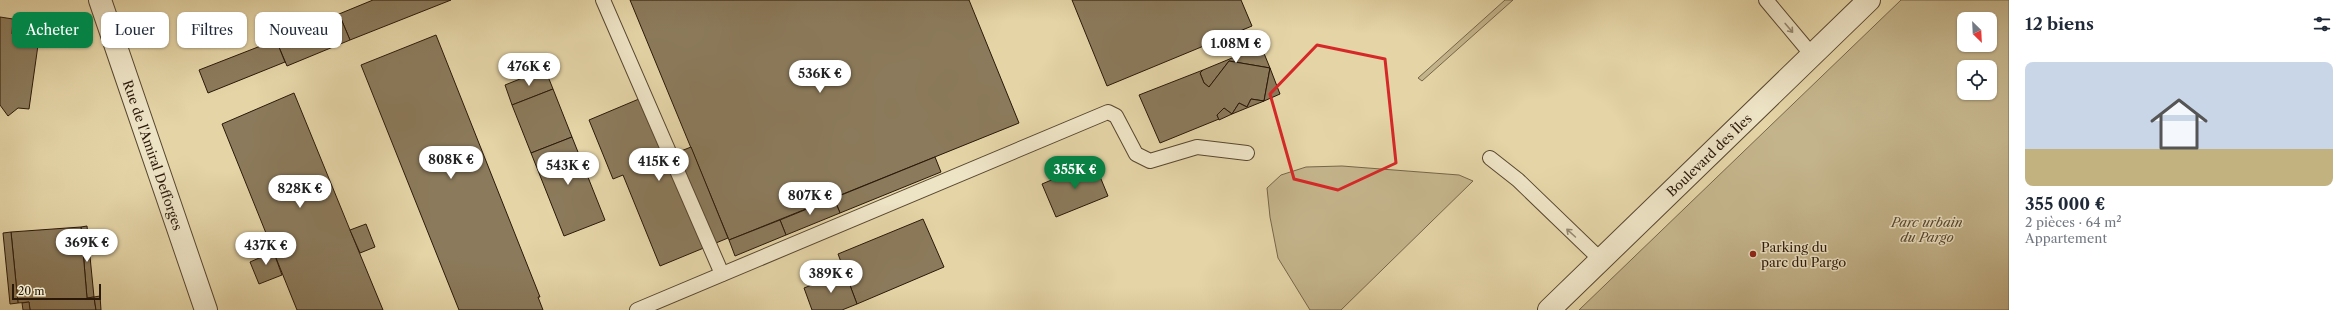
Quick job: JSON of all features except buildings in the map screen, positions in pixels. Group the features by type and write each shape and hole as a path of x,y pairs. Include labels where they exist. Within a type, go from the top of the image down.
{"street":[{"name":"Rue de l'Amiral Defforges","path":"100,0 206,310"},
{"name":"Boulevard des Îles","path":"1549,310 1869,0"}],"lane":[{"path":"603,0 722,274"},
{"path":"1766,0 1812,55"},
{"path":"637,310 1108,112 1116,116 1136,154 1150,161 1197,147 1247,153"},
{"path":"1490,158 1518,180 1600,259"}],"highlighted area":[{"path":"1317,45 1385,59 1396,163 1338,190 1294,179 1270,94"}],"green space":[{"path":"1505,0 1513,0 1422,81 1418,78"},
{"name":"Parc urbain du Pargo","path":"1901,0 2009,0 2009,310 1579,310"},
{"path":"1342,166 1459,175 1473,181 1341,310 1310,310 1278,258 1270,217 1267,188 1281,175 1306,167"}],"place":[{"name":"Parking du parc du Pargo","path":"1753,254"}]}
